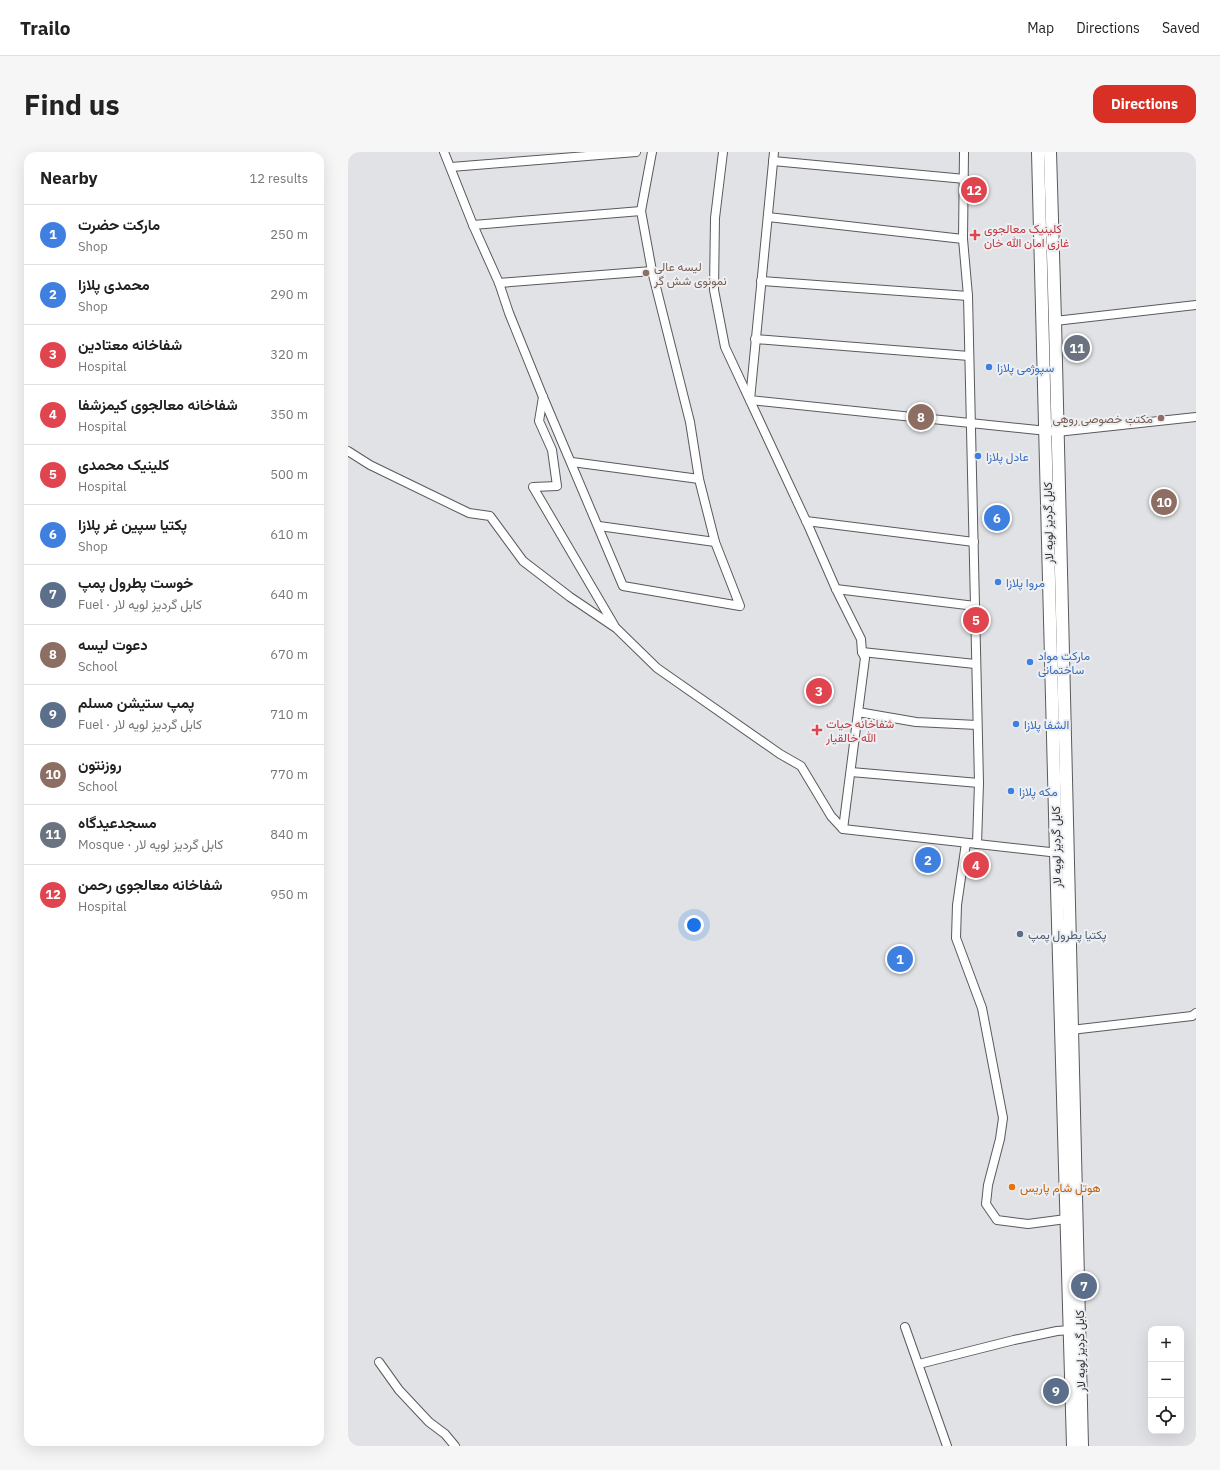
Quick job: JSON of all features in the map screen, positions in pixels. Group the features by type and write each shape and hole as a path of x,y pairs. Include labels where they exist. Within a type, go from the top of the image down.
{"highway":[{"name":"کابل گردیز لویه لار","path":"1038,152 1051,431 1062,853 1066,1219 1073,1446"},
{"name":"کابل گردیز لویه لار","path":"1050,152 1055,321 1051,431"},
{"name":"کابل گردیز لویه لار","path":"1062,853 1071,1030 1082,1446"}],"street":[{"path":"444,152 473,225 499,283 509,313 543,397 572,462 623,586 740,606 715,542 698,479 690,422 652,270 641,211 652,152"},
{"path":"450,167 636,152"},
{"path":"723,152 715,218 714,290 725,347 836,589 861,639 862,652 865,658 843,830"},
{"path":"750,400 760,281 774,152"},
{"path":"964,152 963,239 968,296 974,542 978,783 977,844"},
{"path":"773,161 964,179"},
{"path":"473,225 641,211"},
{"path":"768,216 963,239"},
{"path":"499,283 652,270"},
{"path":"760,281 968,296"},
{"path":"1055,321 1196,305"},
{"path":"755,339 969,356"},
{"path":"543,397 539,421 552,450 556,486 533,486 616,628"},
{"path":"750,400 1051,431 1196,416"},
{"path":"348,451 370,465 469,513 490,516 523,561 570,598 616,628 657,668 780,754 800,766 831,816 843,830 1062,853"},
{"path":"572,462 698,479"},
{"path":"806,521 974,542"},
{"path":"599,526 715,542"},
{"path":"836,589 975,606"},
{"path":"862,652 976,664"},
{"path":"858,712 916,722 976,725"},
{"path":"851,772 978,783"},
{"path":"966,843 957,905 956,938 982,1008 1003,1118 1000,1139 988,1185 986,1204 997,1220 1028,1224 1066,1219"},
{"path":"1071,1030 1192,1016 1196,1013"},
{"path":"905,1327 947,1446"},
{"path":"919,1364 1014,1340 1057,1331 1070,1330"},
{"path":"379,1362 399,1390 429,1422 445,1434 455,1446"}],"place":[{"name":"شفاخانه معالجوی رحمن","path":"974,190"},
{"name":"کلینیک معالجوی غازی امان الله خان","path":"975,235"},
{"name":"لیسه عالی نمونوی شش گر","path":"646,273"},
{"name":"مسجدعیدگاه","path":"1077,348"},
{"name":"سپوژمی پلازا","path":"989,367"},
{"name":"دعوت لیسه","path":"921,417"},
{"name":"مکتب خصوصی روهی","path":"1161,418"},
{"name":"عادل پلازا","path":"978,456"},
{"name":"روزنتون","path":"1164,502"},
{"name":"پکتیا سپین غر پلازا","path":"997,518"},
{"name":"مروا پلازا","path":"998,582"},
{"name":"کلینیک محمدی","path":"976,620"},
{"name":"مارکت مواد ساختمانی","path":"1030,662"},
{"name":"شفاخانه معتادین","path":"819,691"},
{"name":"الشفا پلازا","path":"1016,724"},
{"name":"شفاخانه حیات الله خالقیار","path":"817,730"},
{"name":"مکه پلازا","path":"1011,791"},
{"name":"محمدی پلازا","path":"928,860"},
{"name":"شفاخانه معالجوی کیمزشفا","path":"976,865"},
{"name":"پکتیا پطرول پمپ","path":"1020,934"},
{"name":"مارکت حضرت","path":"900,959"},
{"name":"هوتل شام پاریس","path":"1012,1187"},
{"name":"خوست پطرول پمپ","path":"1084,1286"},
{"name":"پمپ ستیشن مسلم","path":"1056,1391"}]}
